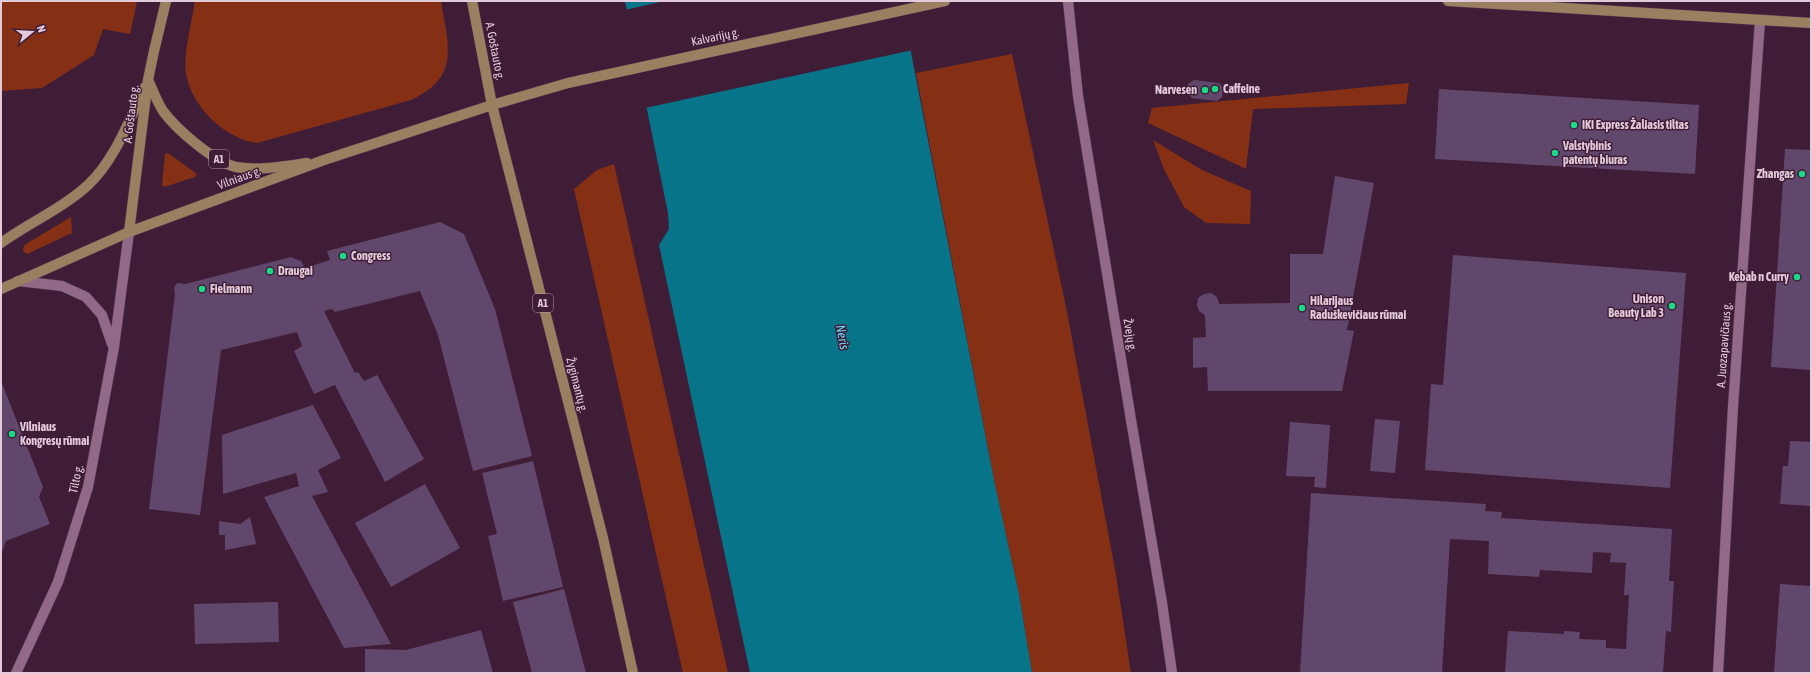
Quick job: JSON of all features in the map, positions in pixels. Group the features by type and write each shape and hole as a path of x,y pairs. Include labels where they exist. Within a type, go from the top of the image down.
{"main road":[{"name":"A. Goštauto g.","path":"129,232 148,80 166,1"},
{"name":"A. Goštauto g.","path":"472,1 492,105"},
{"name":"Kalvarijų g.","path":"492,105 568,83 945,1"},
{"path":"1448,1 1811,23"},
{"name":"A1","path":"148,80 164,111 185,135 209,154 236,167 270,168 324,160"},
{"path":"1,243 69,200 89,185 105,165 120,139 148,80"},
{"name":"Vilniaus g.","path":"1,289 129,232 324,160 492,105"},
{"name":"Žygimantų g.","path":"492,105 602,538 633,673"}],"street":[{"name":"Žvejų g.","path":"1068,1 1078,96 1162,604 1172,673"},
{"name":"A. Juozapavičiaus g.","path":"1718,673 1733,407 1760,20"},
{"name":"Tilto g.","path":"16,673 58,582 88,487 114,347 129,232"},
{"path":"18,281 62,286 86,297 102,314 114,347"}],"shaded area":[{"path":"1,1 137,1 130,34 103,29 94,55 42,88 1,91"},
{"path":"195,1 441,1 448,46 444,70 438,81 427,91 411,100 257,143 245,140 222,128 212,119 195,98 189,86 185,66 188,38"},
{"path":"1012,54 1066,307 1116,575 1131,673 1032,673 1019,594 994,480 916,73"},
{"path":"1409,83 1406,104 1253,109 1246,169 1148,123 1152,108"},
{"path":"1153,140 1202,170 1251,191 1250,224 1206,223 1184,207 1164,169"},
{"path":"168,153 197,174 195,177 164,187 162,185 165,154"},
{"path":"614,164 728,673 683,673 574,189 597,170"},
{"path":"71,217 72,233 27,254 23,251 26,244"}],"water":[{"name":"Neris","path":"625,1 901,1 994,480 1019,594 1032,673 750,673 659,245 669,229 668,213"}],"pier":[{"path":"664,1 903,1 913,50 645,108 625,10"}],"building":[{"name":"Narvesen","path":"1194,80 1219,83 1223,88 1222,97 1217,101 1192,98 1187,92 1188,84"},
{"path":"1439,89 1699,105 1695,174 1435,159"},
{"path":"1785,149 1811,150 1811,370 1771,367"},
{"path":"1335,176 1374,183 1347,330 1354,331 1342,391 1208,391 1207,367 1193,368 1193,338 1206,337 1205,315 1199,311 1197,305 1198,298 1204,294 1211,293 1217,297 1219,304 1290,303 1290,254 1323,254"},
{"path":"440,222 464,234 495,309 532,456 473,471 438,335 420,291 335,312 332,309 324,311 355,373 358,372 364,381 377,375 424,459 385,482 335,385 314,394 294,351 302,346 297,332 221,350 200,515 149,509 175,294 174,288 177,283 185,284 291,257 301,261 305,268 330,260 327,251"},
{"path":"1453,255 1686,273 1670,488 1425,470 1431,384 1443,385"},
{"name":"Vilniaus Kongresų rūmai","path":"1,381 43,487 39,497 50,524 6,541 1,554"},
{"path":"313,405 341,458 318,470 328,492 312,496 391,644 344,648 264,497 299,486 296,473 223,494 222,435"},
{"path":"1375,419 1400,421 1395,473 1370,471"},
{"path":"1290,422 1330,425 1326,488 1314,487 1315,477 1286,476"},
{"path":"1790,441 1811,442 1811,506 1780,504 1783,466 1788,466"},
{"path":"533,461 563,587 503,601 488,536 497,534 482,473"},
{"path":"425,484 460,548 391,587 355,523"},
{"path":"1311,493 1486,504 1485,511 1502,512 1501,518 1672,529 1669,581 1674,581 1671,632 1666,631 1663,673 1505,673 1508,631 1564,634 1564,631 1580,632 1579,639 1606,640 1606,648 1626,649 1629,595 1624,595 1626,563 1610,562 1611,553 1593,552 1592,573 1540,570 1539,577 1488,574 1489,541 1450,539 1442,673 1300,673"},
{"path":"250,517 256,544 225,550 225,535 219,535 219,521 240,524"},
{"path":"1780,584 1811,586 1811,673 1774,673"},
{"path":"564,589 586,673 532,673 513,602"},
{"path":"278,602 279,642 195,644 194,604"},
{"path":"481,630 493,673 365,673 365,649 406,650"}],"place":[{"name":"Caffeine","path":"1215,89"},
{"name":"Narvesen","path":"1205,90"},
{"name":"IKI Express Žaliasis tiltas","path":"1574,125"},
{"name":"Valstybinis patentų biuras","path":"1555,153"},
{"name":"Zhangas","path":"1802,174"},
{"name":"Congress","path":"343,256"},
{"name":"Draugai","path":"270,271"},
{"name":"Kebab n Curry","path":"1797,277"},
{"name":"Fielmann","path":"202,289"},
{"name":"Unison Beauty Lab 3","path":"1672,306"},
{"name":"Hilarijaus Raduškevičiaus rūmai","path":"1302,308"},
{"name":"Vilniaus Kongresų rūmai","path":"12,434"}]}
